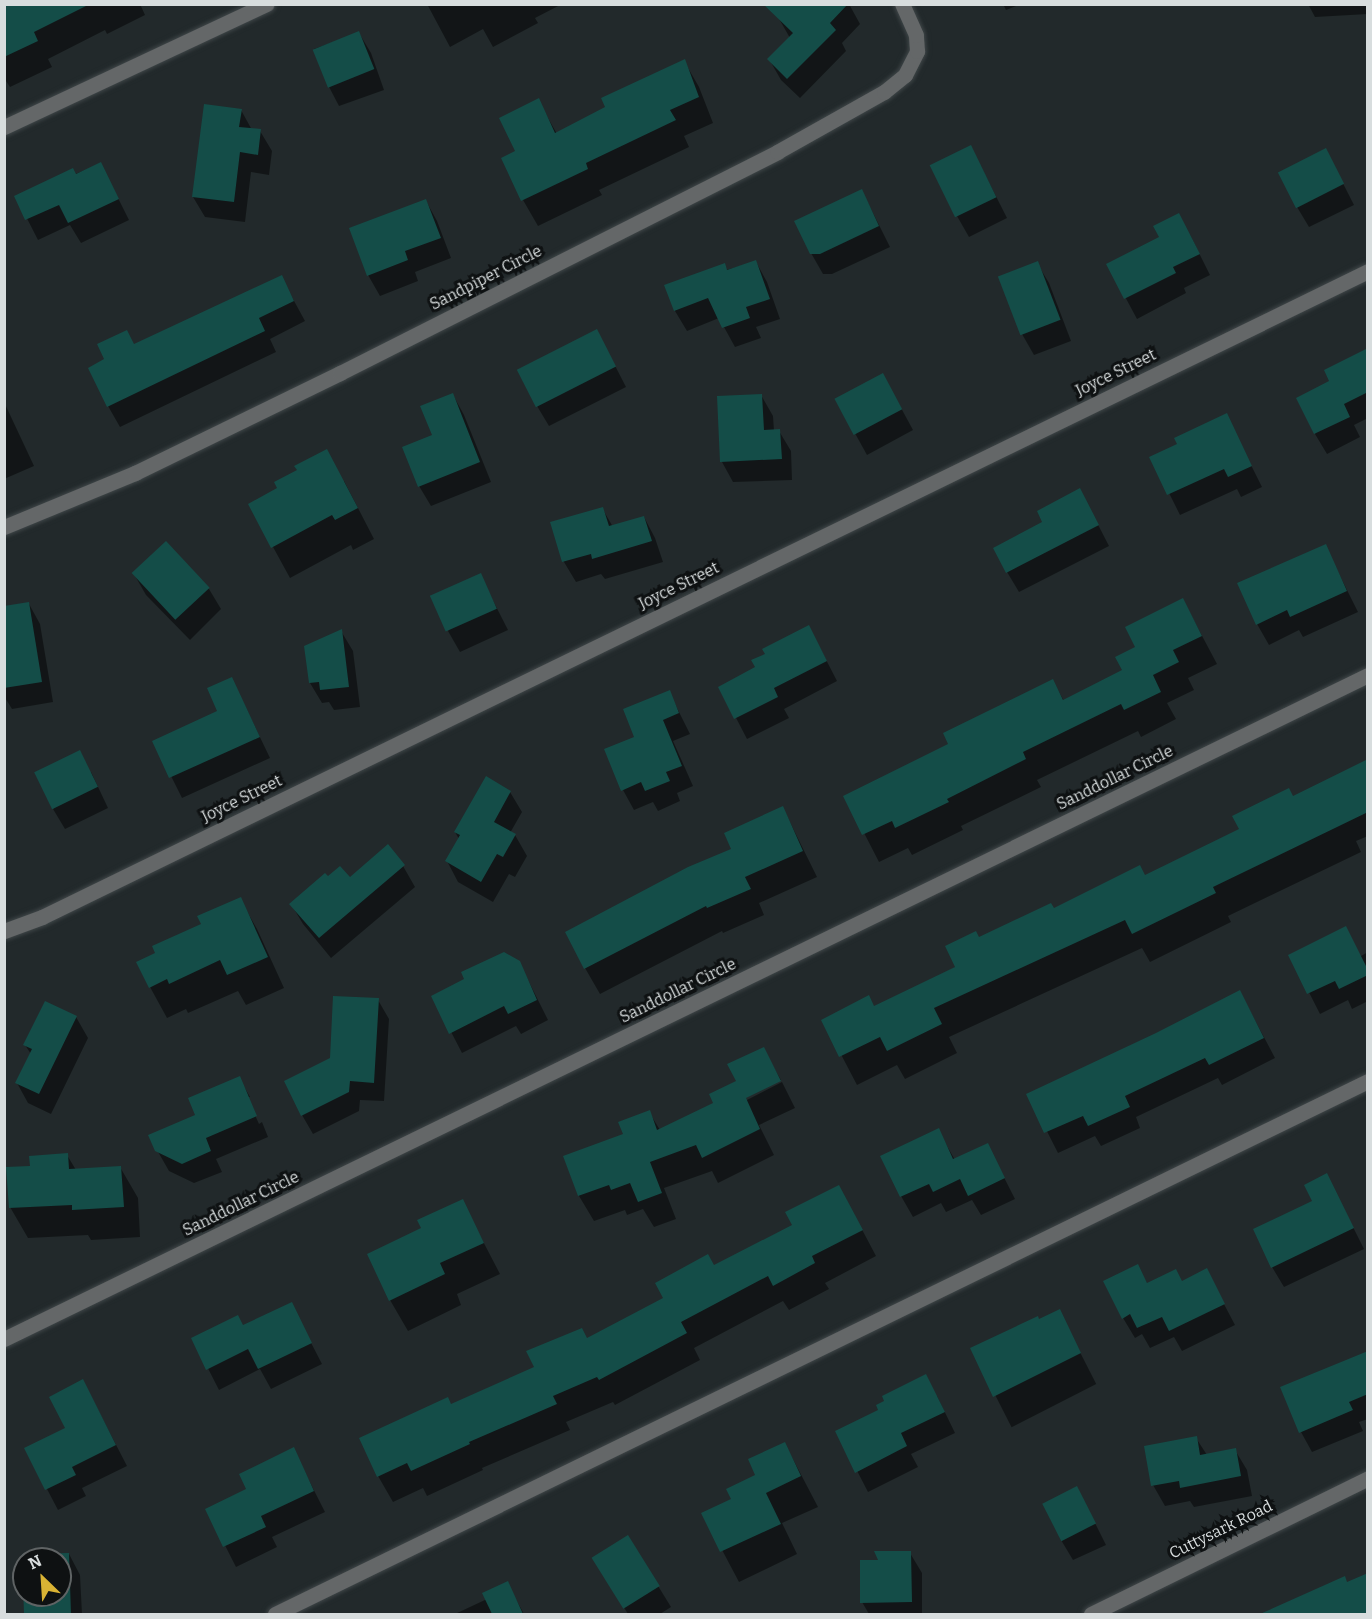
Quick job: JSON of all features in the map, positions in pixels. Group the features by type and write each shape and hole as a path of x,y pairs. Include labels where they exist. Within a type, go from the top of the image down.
{"street":[{"path":"4,127 267,4"},
{"name":"Sandpiper Circle","path":"4,527 135,473 340,373 777,152 884,92 905,75 917,51 916,35 902,4"},
{"name":"Joyce Street","path":"4,931 42,917 1368,271"},
{"name":"Sanddollar Circle","path":"4,1339 1368,675"},
{"path":"275,1614 1368,1081"},
{"name":"Cuttysark Road","path":"1091,1614 1368,1478"}],"building":[{"path":"4,4 90,4 34,32 38,41 4,57"},
{"path":"763,4 848,4 830,23 836,30 787,79 767,59 793,33"},
{"path":"359,31 374,69 328,88 313,50"},
{"path":"685,59 699,97 670,110 676,120 586,163 588,169 521,201 501,158 515,151 499,118 539,98 555,133 605,107 601,98"},
{"path":"204,104 242,109 239,127 261,129 258,155 240,152 234,202 192,197"},
{"path":"971,145 996,197 955,217 930,165"},
{"path":"1326,148 1344,184 1296,208 1278,173"},
{"path":"101,162 119,199 68,223 59,205 25,220 14,196 73,168 76,174"},
{"path":"862,189 879,226 820,254 810,254 794,221"},
{"path":"426,199 441,238 405,251 408,260 367,276 349,228"},
{"path":"1179,213 1200,254 1173,267 1176,273 1124,299 1106,264 1159,237 1153,226"},
{"path":"756,260 770,299 746,307 750,318 722,328 708,298 674,311 664,285 725,263 727,270"},
{"path":"1038,261 1061,320 1020,335 998,276"},
{"path":"282,275 294,301 259,318 265,331 107,407 88,368 104,359 97,344 127,330 134,344"},
{"path":"597,329 616,366 536,407 517,370"},
{"path":"1368,348 1368,392 1344,404 1350,417 1314,434 1296,398 1329,381 1324,370"},
{"path":"883,373 902,409 854,435 834,399"},
{"path":"453,393 480,462 418,487 402,447 432,435 420,406"},
{"path":"762,394 764,430 780,429 782,459 720,462 717,396"},
{"path":"1227,413 1252,466 1228,477 1224,469 1167,495 1149,457 1177,444 1174,438"},
{"path":"327,449 358,508 335,520 332,515 271,548 248,504 277,488 274,482 297,470 294,466"},
{"path":"1080,488 1099,525 1006,573 993,548 1042,522 1037,511"},
{"path":"603,507 609,526 644,516 652,541 592,559 591,554 562,562 550,522"},
{"path":"166,541 210,588 175,620 132,573"},
{"path":"1326,544 1347,591 1290,617 1287,610 1256,625 1237,583"},
{"path":"481,573 497,609 446,631 430,596"},
{"path":"1183,598 1202,636 1173,650 1179,662 1153,675 1161,692 1124,710 1121,704 1023,752 1026,759 947,799 949,802 895,828 892,821 862,835 843,796 948,744 943,733 1053,679 1063,700 1122,670 1115,657 1135,647 1125,627"},
{"path":"29,602 42,682 4,688 4,606"},
{"path":"809,625 827,661 774,688 778,697 734,719 718,687 755,667 751,660 765,654 762,649"},
{"path":"342,629 349,687 320,690 319,682 309,683 304,646"},
{"path":"232,677 260,737 169,778 152,741 217,711 207,688"},
{"path":"670,690 679,713 663,720 682,766 666,772 670,781 645,791 641,782 621,791 604,749 634,737 623,709"},
{"path":"80,750 98,787 52,809 34,772"},
{"path":"1368,759 1368,812 1213,887 1216,893 1132,934 1125,920 934,1008 942,1024 887,1051 880,1037 839,1057 821,1020 869,995 874,1006 955,967 945,946 976,931 979,937 1051,903 1054,908 1140,865 1145,875 1239,829 1232,816 1289,788 1293,796"},
{"path":"486,776 511,791 494,822 516,834 503,857 497,854 481,882 445,861 460,835 454,832"},
{"path":"783,806 803,851 745,877 751,889 707,908 706,906 584,969 565,932 688,867 731,849 724,833"},
{"path":"388,844 405,865 319,938 289,904 325,873 328,876 340,866 350,877"},
{"path":"241,897 268,957 227,975 220,960 169,984 167,979 149,988 136,962 155,953 152,946 201,924 197,916"},
{"path":"1346,926 1368,970 1368,975 1339,989 1335,981 1307,994 1288,955"},
{"path":"504,952 520,961 537,1000 508,1014 504,1006 449,1034 431,996 464,979 461,972"},
{"path":"1240,990 1264,1038 1209,1065 1205,1058 1125,1096 1130,1107 1088,1126 1083,1116 1044,1133 1026,1094 1156,1033"},
{"path":"333,996 379,998 374,1083 350,1081 349,1092 301,1116 284,1081 330,1058"},
{"path":"45,1001 77,1016 39,1094 15,1083 32,1049 23,1045"},
{"path":"764,1047 781,1081 746,1098 760,1129 702,1158 696,1145 650,1162 662,1193 638,1202 630,1183 611,1190 609,1185 578,1196 563,1156 623,1134 618,1122 650,1110 657,1130 713,1103 709,1094 736,1081 727,1064"},
{"path":"240,1076 257,1116 206,1138 211,1151 182,1164 155,1151 148,1135 195,1115 188,1098"},
{"path":"939,1128 953,1159 988,1143 1005,1178 968,1196 960,1179 933,1192 929,1184 900,1197 880,1156"},
{"path":"68,1153 69,1169 121,1166 124,1207 72,1210 72,1205 9,1208 6,1167 30,1166 29,1156"},
{"path":"1327,1173 1354,1228 1271,1268 1253,1229 1312,1201 1304,1185"},
{"path":"839,1185 863,1230 812,1256 815,1263 773,1286 768,1276 681,1322 687,1333 599,1380 597,1377 553,1396 557,1404 469,1442 470,1444 411,1471 407,1463 377,1477 359,1438 448,1397 451,1404 534,1367 526,1351 582,1328 587,1338 663,1298 655,1283 708,1254 714,1265 792,1225 785,1212"},
{"path":"463,1199 484,1243 440,1263 445,1274 389,1301 367,1254 421,1228 417,1220"},
{"path":"1138,1264 1147,1283 1176,1269 1182,1281 1207,1268 1225,1304 1169,1331 1162,1317 1137,1328 1130,1314 1122,1319 1103,1281"},
{"path":"292,1302 312,1343 258,1369 248,1349 206,1370 191,1338 238,1315 243,1325"},
{"path":"1060,1309 1081,1353 993,1397 970,1348 1038,1316 1039,1319"},
{"path":"1368,1351 1368,1394 1349,1402 1353,1410 1299,1433 1280,1387"},
{"path":"926,1374 945,1412 901,1433 907,1446 855,1473 835,1431 878,1410 876,1405 884,1401 882,1396"},
{"path":"83,1379 116,1445 72,1467 76,1475 45,1490 24,1448 65,1428 49,1397"},
{"path":"1197,1436 1200,1455 1236,1448 1241,1476 1180,1488 1179,1481 1151,1486 1144,1446"},
{"path":"785,1442 801,1476 766,1493 781,1524 720,1552 701,1513 731,1499 726,1489 755,1475 748,1459"},
{"path":"294,1447 314,1491 261,1516 266,1527 223,1547 205,1509 246,1489 239,1474"},
{"path":"1077,1486 1096,1523 1061,1541 1042,1504"},
{"path":"628,1535 660,1586 623,1609 592,1558"},
{"path":"874,1551 911,1551 912,1602 860,1603 860,1560 878,1560"},
{"path":"1368,1573 1368,1614 1260,1614 1345,1576 1347,1582"},
{"path":"508,1581 523,1614 492,1614 482,1593"},
{"path":"24,1607 71,1607 71,1614 24,1614"}]}
